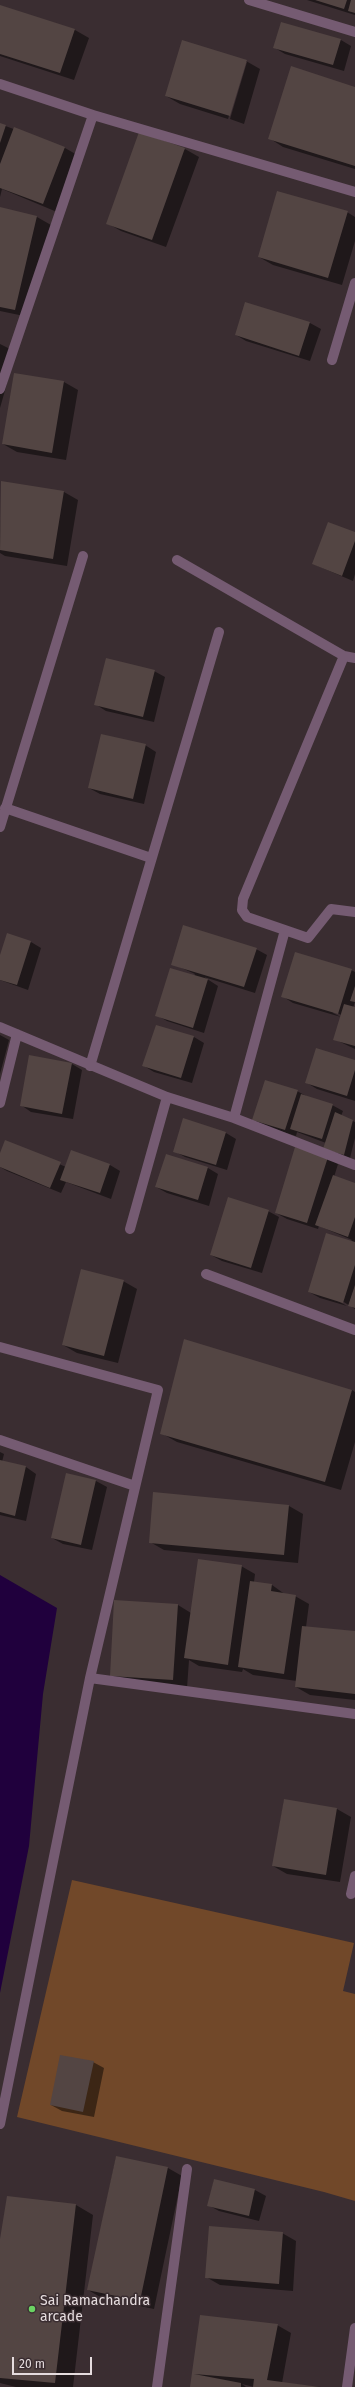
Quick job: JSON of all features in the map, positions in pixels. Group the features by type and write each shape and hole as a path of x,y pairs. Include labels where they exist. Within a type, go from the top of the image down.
{"street":[{"path":"249,0 269,3 355,32"},
{"path":"0,84 93,115 355,192"},
{"path":"0,389 93,115"},
{"path":"332,360 355,283"},
{"path":"0,827 83,556"},
{"path":"177,560 344,656 355,658"},
{"path":"90,1066 219,632"},
{"path":"344,656 243,899 242,910 247,917 308,938 331,909 355,912"},
{"path":"6,808 151,858"},
{"path":"234,1118 285,930"},
{"path":"0,1028 167,1097 234,1118 355,1165"},
{"path":"0,1103 17,1034"},
{"path":"130,1229 167,1097"},
{"path":"206,1274 355,1330"},
{"path":"0,1347 158,1390 90,1678 0,2124"},
{"path":"0,1440 135,1486"},
{"path":"90,1678 355,1714"},
{"path":"351,1894 355,1876"},
{"path":"157,2387 187,2169"},
{"path":"347,2387 355,2328"}],"shaded area":[{"path":"0,1575 57,1608 43,1694 29,1846 0,1993"},
{"path":"72,1880 354,1943 343,1991 355,1994 355,2201 324,2192 17,2117"}],"building":[{"path":"315,0 347,0 344,9"},
{"path":"351,0 355,0 355,13 348,11"},
{"path":"0,5 75,29 60,73 0,54"},
{"path":"281,22 341,39 333,65 273,48"},
{"path":"182,40 247,60 230,116 165,96"},
{"path":"291,66 355,87 355,166 268,139"},
{"path":"0,123 6,125 0,143"},
{"path":"14,127 65,147 43,204 0,188 0,164"},
{"path":"139,132 185,148 152,240 106,224"},
{"path":"277,191 348,211 328,278 258,257"},
{"path":"0,207 37,216 15,310 0,307"},
{"path":"245,302 310,322 299,356 235,335"},
{"path":"14,373 64,381 52,453 2,444"},
{"path":"1,481 64,491 53,559 0,550"},
{"path":"328,522 355,532 355,541 342,576 312,564"},
{"path":"106,658 155,670 143,717 94,705"},
{"path":"101,734 146,744 133,799 88,788"},
{"path":"183,925 257,948 244,987 171,965"},
{"path":"7,933 31,941 17,985 0,980 0,955"},
{"path":"295,952 352,969 338,1014 281,997"},
{"path":"170,968 208,979 193,1028 155,1016"},
{"path":"355,986 355,1002 350,1001"},
{"path":"344,1004 355,1007 355,1046 333,1040"},
{"path":"156,1025 194,1036 181,1078 142,1066"},
{"path":"316,1048 355,1060 355,1070 347,1096 305,1083"},
{"path":"29,1055 72,1063 62,1114 20,1106"},
{"path":"265,1080 298,1090 285,1130 252,1120"},
{"path":"301,1094 333,1104 322,1139 290,1129"},
{"path":"335,1112 353,1120 344,1155 323,1149"},
{"path":"183,1118 226,1132 216,1165 173,1152"},
{"path":"5,1140 61,1162 50,1188 0,1167 0,1153"},
{"path":"295,1147 328,1157 307,1223 275,1213"},
{"path":"71,1150 110,1164 100,1193 60,1180"},
{"path":"166,1154 208,1167 198,1200 155,1187"},
{"path":"333,1175 355,1183 355,1217 348,1237 315,1225"},
{"path":"228,1197 269,1210 251,1268 210,1255"},
{"path":"326,1233 355,1242 355,1265 343,1303 308,1292"},
{"path":"81,1269 124,1280 104,1356 62,1345"},
{"path":"355,1285 355,1308 348,1306"},
{"path":"184,1339 352,1390 325,1482 160,1434"},
{"path":"0,1460 26,1466 15,1516 0,1512"},
{"path":"66,1473 96,1480 81,1545 51,1538"},
{"path":"153,1492 289,1505 284,1555 149,1543"},
{"path":"198,1559 242,1565 228,1665 184,1658"},
{"path":"250,1581 272,1584 271,1591 296,1595 284,1674 238,1667"},
{"path":"114,1600 178,1604 173,1680 110,1676"},
{"path":"302,1626 355,1631 355,1694 295,1687"},
{"path":"284,1799 337,1808 326,1875 272,1866"},
{"path":"60,2055 94,2061 83,2112 50,2105"},
{"path":"116,2156 168,2167 140,2301 87,2290"},
{"path":"214,2179 255,2189 249,2216 207,2206"},
{"name":"Sai Ramachandra arcade","path":"7,2196 76,2204 55,2383 0,2378 0,2239"},
{"path":"209,2226 283,2232 279,2284 205,2278"},
{"path":"200,2315 278,2324 267,2380 320,2387 253,2387 254,2379 194,2374 241,2383 241,2387 190,2387"}],"place":[{"name":"Sai Ramachandra arcade","path":"32,2309"}]}
